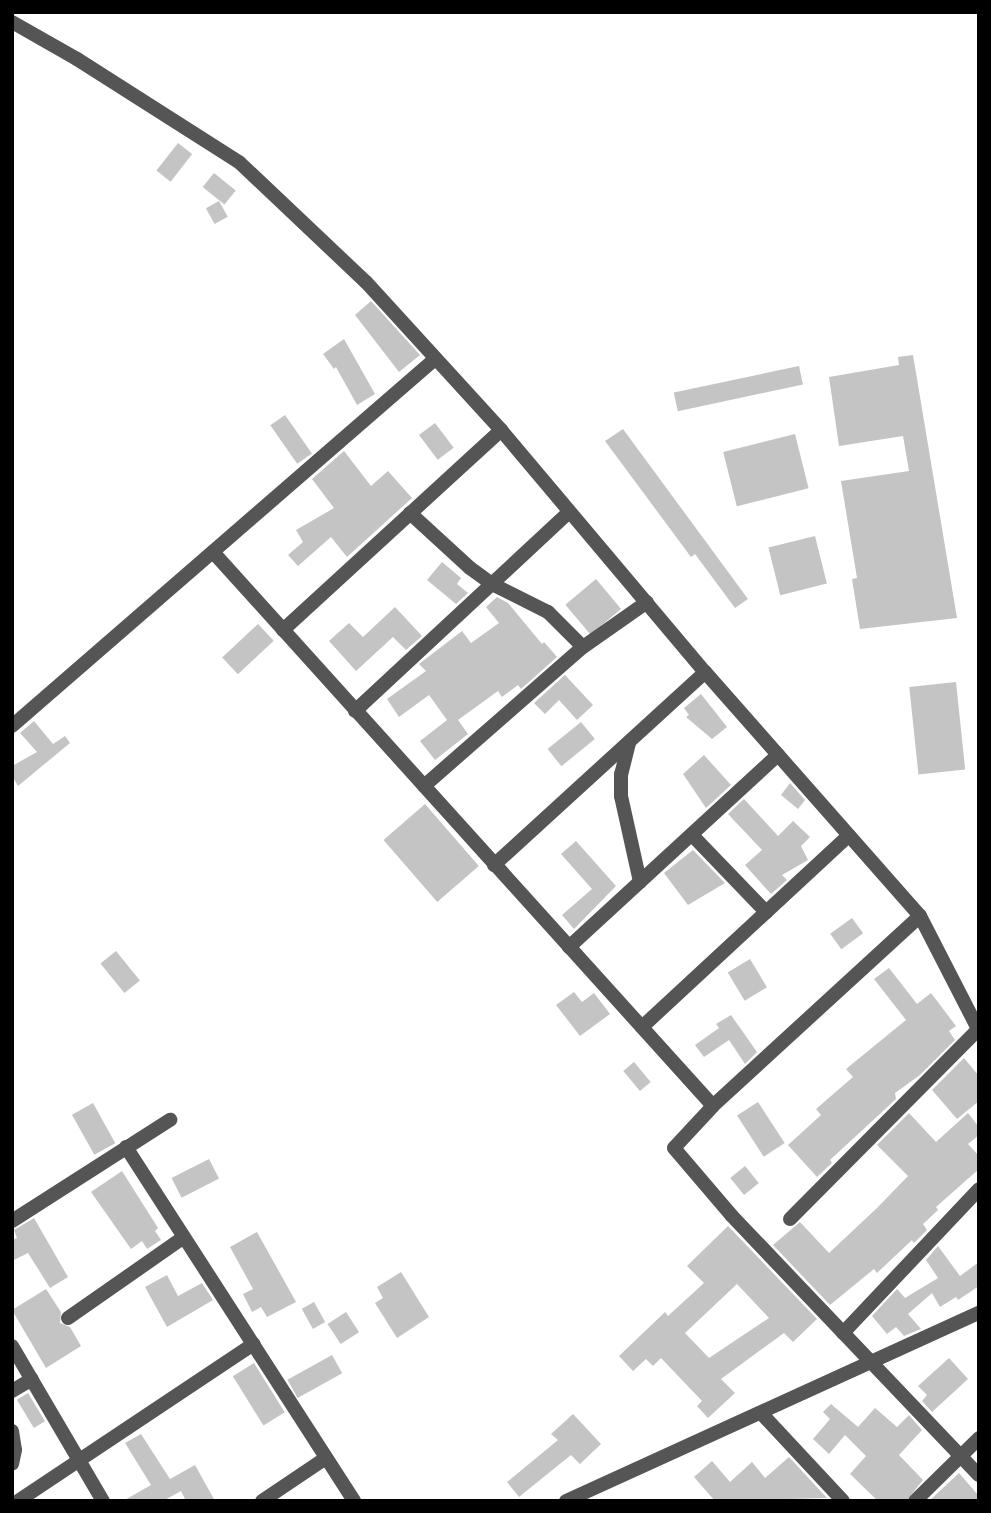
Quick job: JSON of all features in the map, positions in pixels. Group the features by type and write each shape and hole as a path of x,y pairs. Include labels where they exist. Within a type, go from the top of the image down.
{"street":[{"path":"12,22 78,59 240,163 366,282 501,430 705,672 920,916 978,1030 790,1219"},
{"path":"12,726 435,359"},
{"path":"283,630 501,430"},
{"path":"355,711 569,512"},
{"path":"410,513 492,584 548,612 583,647"},
{"path":"213,552 713,1106"},
{"path":"424,786 583,647 647,602"},
{"path":"494,865 705,672"},
{"path":"629,742 621,774 621,796 640,881"},
{"path":"569,947 778,755"},
{"path":"692,835 766,912"},
{"path":"642,1027 849,835"},
{"path":"920,916 713,1106 674,1147 732,1216 979,1475"},
{"path":"12,1221 170,1119"},
{"path":"126,1147 354,1501"},
{"path":"843,1333 979,1189"},
{"path":"68,1318 184,1237"},
{"path":"566,1501 979,1313"},
{"path":"18,1501 253,1344"},
{"path":"12,1346 103,1501"},
{"path":"12,1391 32,1379"},
{"path":"761,1413 843,1501"},
{"path":"12,1431 15,1450 12,1464"},
{"path":"915,1501 979,1438"},
{"path":"262,1501 326,1458"}],"building":[{"path":"178,143 192,154 171,182 156,171"},
{"path":"214,173 236,191 224,205 203,187"},
{"path":"219,201 228,217 215,224 206,208"},
{"path":"371,301 420,355 399,372 355,315"},
{"path":"344,339 375,394 357,405 336,367 334,369 323,354"},
{"path":"913,355 957,618 860,629 852,579 857,578 841,481 909,471 903,436 839,446 829,377 899,365 898,357"},
{"path":"799,366 803,385 678,411 674,393"},
{"path":"285,415 312,454 297,464 270,425"},
{"path":"435,423 454,448 438,460 419,435"},
{"path":"623,429 748,599 735,608 695,554 691,557 605,441"},
{"path":"795,434 809,488 737,506 723,452"},
{"path":"344,451 371,486 388,471 412,498 347,557 331,537 298,566 288,555 303,542 296,530 334,508 312,479"},
{"path":"815,536 827,584 780,595 768,548"},
{"path":"442,562 461,578 457,584 468,593 456,604 427,580"},
{"path":"596,579 621,609 590,635 565,605"},
{"path":"497,597 508,603 542,644 544,642 557,657 521,689 518,685 502,697 498,691 458,720 468,734 435,760 420,741 447,720 429,695 399,717 387,699 426,671 419,664 462,631 471,643 499,623 486,607"},
{"path":"395,607 422,636 406,650 393,637 356,671 329,641 349,623 363,637"},
{"path":"258,624 274,641 238,674 222,657"},
{"path":"565,675 593,705 577,720 559,700 545,714 534,703"},
{"path":"956,682 965,770 918,774 909,687"},
{"path":"701,694 727,727 712,739 686,717 689,715 684,708"},
{"path":"34,721 53,744 65,736 70,743 18,786 12,776 12,766 37,752 20,733"},
{"path":"581,722 595,739 561,766 548,749"},
{"path":"704,755 731,785 706,808 683,774"},
{"path":"790,783 805,800 798,809 781,795"},
{"path":"744,799 778,836 793,821 810,837 801,846 808,860 782,875 787,880 771,894 745,865 762,850 728,814"},
{"path":"425,804 479,866 437,902 383,840"},
{"path":"576,841 616,886 574,929 562,915 592,889 561,854"},
{"path":"693,850 725,883 688,905 664,873"},
{"path":"852,918 863,933 841,949 830,934"},
{"path":"116,951 140,981 124,993 100,964"},
{"path":"750,959 767,987 745,1001 728,972"},
{"path":"889,968 917,1004 931,993 956,1026 949,1031 955,1040 920,1075 895,1093 896,1099 830,1160 832,1163 817,1177 788,1145 821,1115 816,1109 853,1077 846,1069 906,1020 874,979"},
{"path":"574,992 582,1002 594,993 610,1014 580,1036 556,1005"},
{"path":"731,1015 757,1052 745,1064 729,1040 704,1057 695,1045 719,1028 716,1024"},
{"path":"964,1058 979,1076 979,1101 957,1119 932,1090"},
{"path":"634,1062 651,1082 640,1091 623,1071"},
{"path":"758,1102 785,1143 764,1157 737,1116"},
{"path":"93,1103 115,1143 94,1155 72,1115"},
{"path":"909,1113 936,1142 968,1113 979,1127 979,1135 968,1144 979,1156 979,1169 936,1207 938,1210 923,1224 927,1230 914,1243 912,1240 877,1273 874,1269 830,1305 773,1245 800,1222 829,1253 877,1208 908,1176 877,1145"},
{"path":"209,1159 219,1179 182,1198 172,1178"},
{"path":"745,1166 759,1183 744,1195 730,1178"},
{"path":"122,1171 158,1228 155,1231 161,1240 147,1249 142,1241 131,1249 91,1192"},
{"path":"34,1218 68,1277 50,1288 28,1253 12,1261 12,1240 17,1238 14,1230"},
{"path":"728,1226 817,1319 793,1342 784,1333 721,1379 735,1393 708,1418 697,1406 702,1401 661,1358 653,1366 646,1359 633,1371 619,1356 665,1312 668,1316 704,1283 687,1266","holes":["737,1284 769,1318 709,1358 685,1333"]},
{"path":"257,1232 296,1302 267,1317 261,1307 252,1312 243,1294 253,1289 230,1247"},
{"path":"938,1246 960,1276 979,1262 979,1286 958,1300 956,1297 940,1307 932,1293 908,1314 921,1329 904,1336 896,1327 887,1334 872,1316 897,1289 905,1298 938,1278 926,1260"},
{"path":"401,1272 429,1317 397,1338 375,1303 383,1298 377,1287"},
{"path":"167,1275 178,1296 202,1283 213,1300 167,1327 145,1287"},
{"path":"46,1289 61,1312 60,1323 70,1327 81,1346 46,1368 12,1310"},
{"path":"314,1302 325,1322 313,1329 302,1309"},
{"path":"346,1312 359,1332 341,1344 328,1324"},
{"path":"332,1355 342,1373 298,1398 287,1380"},
{"path":"949,1358 968,1379 932,1412 922,1401 927,1395 918,1386"},
{"path":"254,1363 285,1412 264,1425 233,1376"},
{"path":"28,1393 45,1421 34,1428 17,1400"},
{"path":"831,1404 858,1427 875,1408 897,1427 909,1415 922,1430 899,1455 923,1480 906,1501 878,1501 850,1474 866,1456 845,1435 829,1454 813,1439 830,1419 823,1412"},
{"path":"573,1414 601,1444 580,1464 571,1455 519,1497 507,1482 558,1440 551,1434"},
{"path":"141,1434 170,1479 195,1465 215,1501 186,1501 181,1491 163,1501 123,1501 151,1485 125,1443"},
{"path":"789,1457 827,1498 715,1501 694,1477 712,1461 730,1482 752,1462 765,1478"},
{"path":"959,1473 979,1496 979,1501 929,1501"}]}
